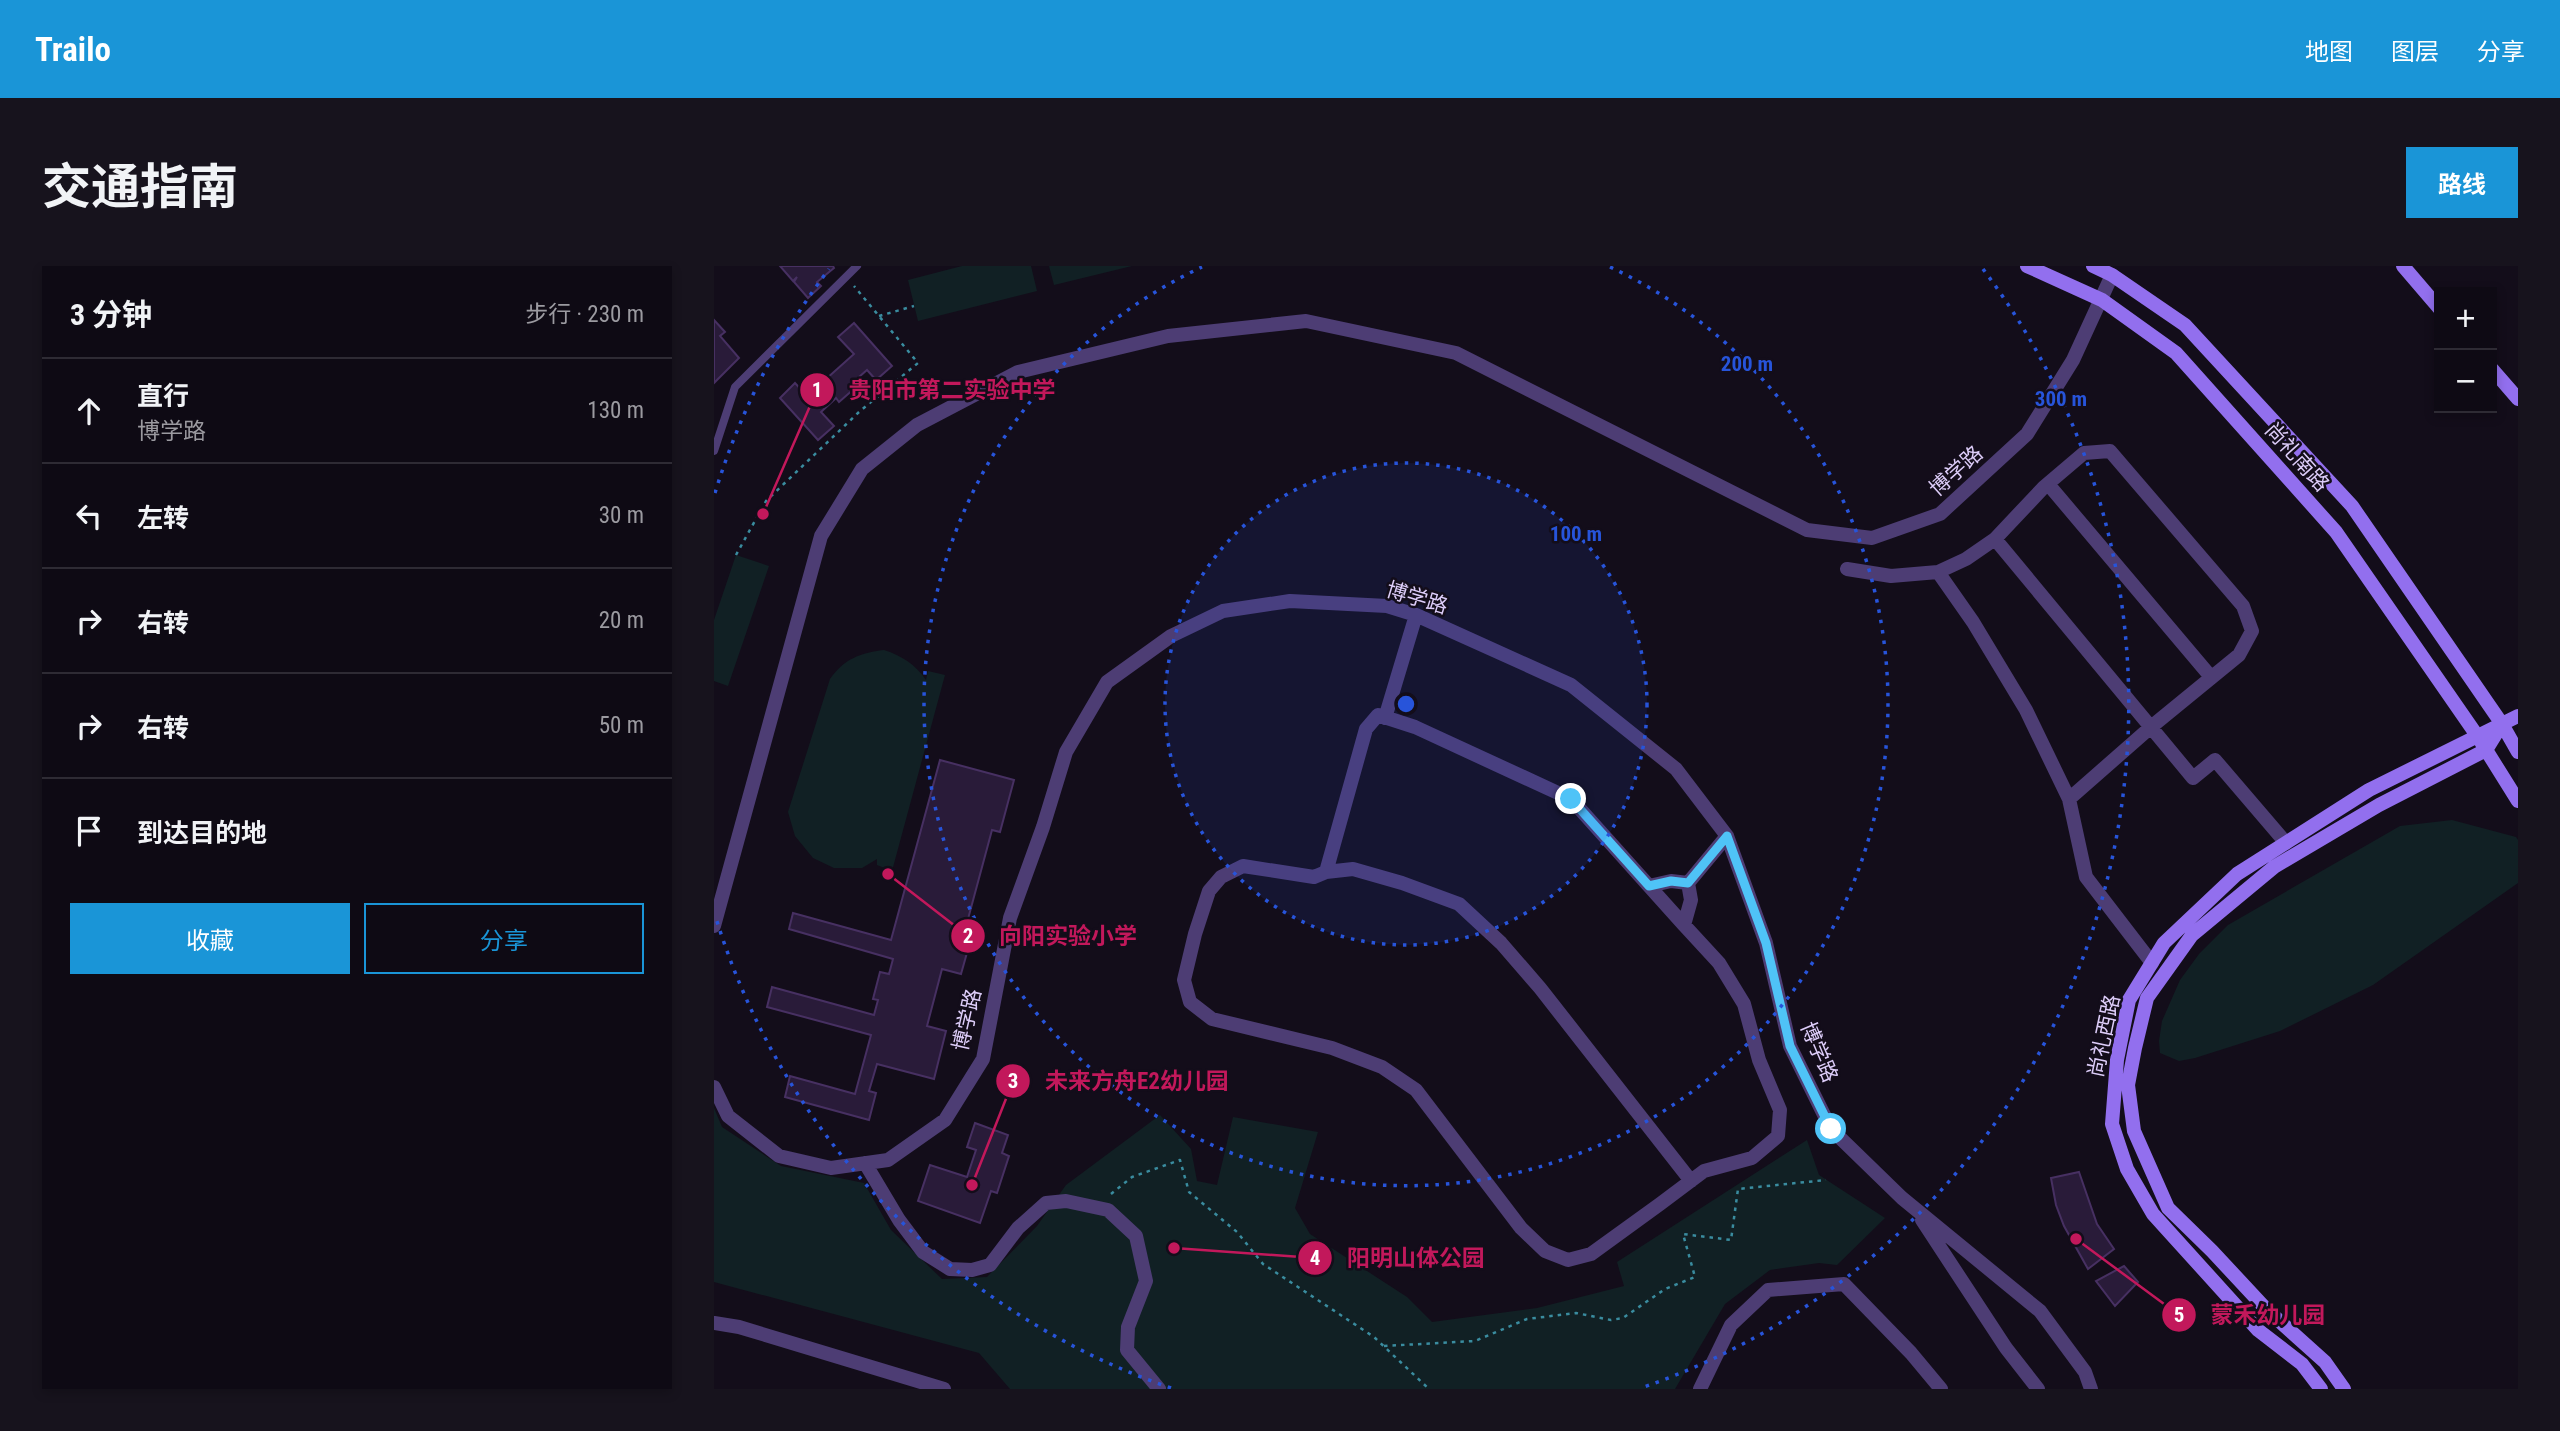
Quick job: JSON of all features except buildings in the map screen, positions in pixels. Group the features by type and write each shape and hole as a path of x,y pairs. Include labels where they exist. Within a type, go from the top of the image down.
{"street":[{"name":"尚礼南路","path":"2027,266 2102,300 2176,353 2336,532 2479,737 2518,802"},
{"name":"尚礼南路","path":"2093,266 2112,275 2185,325 2352,506 2502,724 2518,752"},
{"path":"2403,266 2434,302"},
{"name":"博学路","path":"714,926 821,536 862,469 917,425 1018,372 1168,336 1306,321 1456,353 1807,530 1872,538 1940,514 2027,434 2073,360 2112,275"},
{"path":"2497,375 2518,399"},
{"path":"1847,569 1891,576 1938,572 1966,559 1995,539 2048,484 2084,453 2110,451 2244,606 2252,631 2239,655 2069,799"},
{"path":"2048,484 2211,677"},
{"path":"1995,539 2193,778 2215,760 2286,843"},
{"path":"1938,572 1973,622 2026,710 2069,799 2086,877 2152,963"},
{"name":"博学路","path":"714,1087 728,1116 779,1156 831,1168 888,1160 945,1120 982,1059 1010,918 1043,827 1066,752 1107,682 1171,636 1223,611 1290,601 1387,606 1416,615 1571,685 1676,769 1727,836 1766,943 1790,1046 1831,1129 1914,1208 2040,1311 2085,1372 2091,1389"},
{"path":"1385,718 1416,615"},
{"path":"1326,872 1366,729 1378,715 1415,727 1571,799 1719,963 1744,1004 1759,1060 1780,1110 1778,1136 1752,1158 1704,1171 1691,1181 1591,1254 1568,1260 1545,1251 1521,1228 1416,1090 1382,1067 1332,1048 1212,1019 1190,1002 1184,980 1195,934 1209,891 1221,877 1243,866 1314,877 1326,872 1353,869 1402,883 1459,904 1501,943 1540,988 1691,1181"},
{"name":"尚礼西路","path":"2321,1389 2302,1364 2258,1330 2153,1214 2127,1169 2112,1124 2117,1060 2129,1000 2164,943 2237,874 2369,790 2518,716"},
{"path":"2486,750 2502,724"},
{"name":"尚礼西路","path":"2344,1389 2325,1362 2266,1309 2168,1208 2134,1131 2128,1085 2135,1048 2147,998 2192,935 2274,867 2379,805 2486,750"},
{"path":"1684,925 1691,900 1688,883 1727,836"},
{"path":"1649,886 1671,881 1688,883"},
{"path":"865,1163 899,1220 923,1252 950,1269 972,1270 990,1265 1018,1228 1046,1203 1066,1201 1108,1210 1136,1236 1146,1281 1128,1327 1127,1350 1159,1389"},
{"path":"1914,1208 2006,1348 2038,1389"},
{"path":"1705,1387 1731,1325 1768,1290 1844,1284 1911,1353 1941,1389"},
{"path":"714,1323 739,1327 944,1389"}],"lane":[{"path":"714,451 735,387 857,266"}],"path":[{"path":"736,555 766,501 859,412 918,363 846,276"},
{"path":"879,316 914,306"},
{"path":"1095,1207 1132,1177 1180,1160 1189,1192 1237,1232 1263,1264 1374,1337 1429,1389"},
{"path":"1384,1346 1475,1340 1527,1319 1576,1312 1611,1320 1623,1318 1665,1289 1695,1277 1683,1234 1731,1240 1738,1189 1826,1180"}],"shaded area":[{"path":"962,266 1031,266 1037,291 918,321 908,280"},
{"path":"1049,266 1132,266 1054,285"},
{"path":"736,555 769,566 728,686 714,681 714,620"},
{"path":"884,650 908,661 926,680 928,671 945,675 892,871 877,865 877,859 862,868 834,868 813,858 795,836 788,812 830,679 841,666 853,658"},
{"path":"2452,820 2516,837 2518,883 2373,985 2280,1031 2179,1061 2160,1053 2162,1021 2180,980 2199,954 2228,925 2400,826"},
{"path":"714,1108 722,1127 781,1166 864,1183 891,1230 942,1279 987,1277 1037,1226 1066,1185 1160,1115 1191,1149 1197,1181 1217,1185 1233,1117 1318,1132 1295,1208 1310,1234 1407,1297 1432,1322 1537,1308 1624,1286 1617,1262 1807,1140 1819,1175 1885,1218 1837,1265 1819,1263 1770,1270 1725,1304 1675,1389 1010,1389 979,1353 714,1282"}],"place":[{"name":"贵阳市第二实验中学","path":"763,514"},
{"name":"向阳实验小学","path":"888,874"},
{"name":"未来方舟E2幼儿园","path":"972,1185"},
{"name":"蒙禾幼儿园","path":"2076,1239"},
{"name":"阳明山体公园","path":"1174,1248"}],"route":[{"path":"1571,799 1649,886 1671,881 1688,883 1727,836 1766,943 1790,1046 1831,1129"}]}
